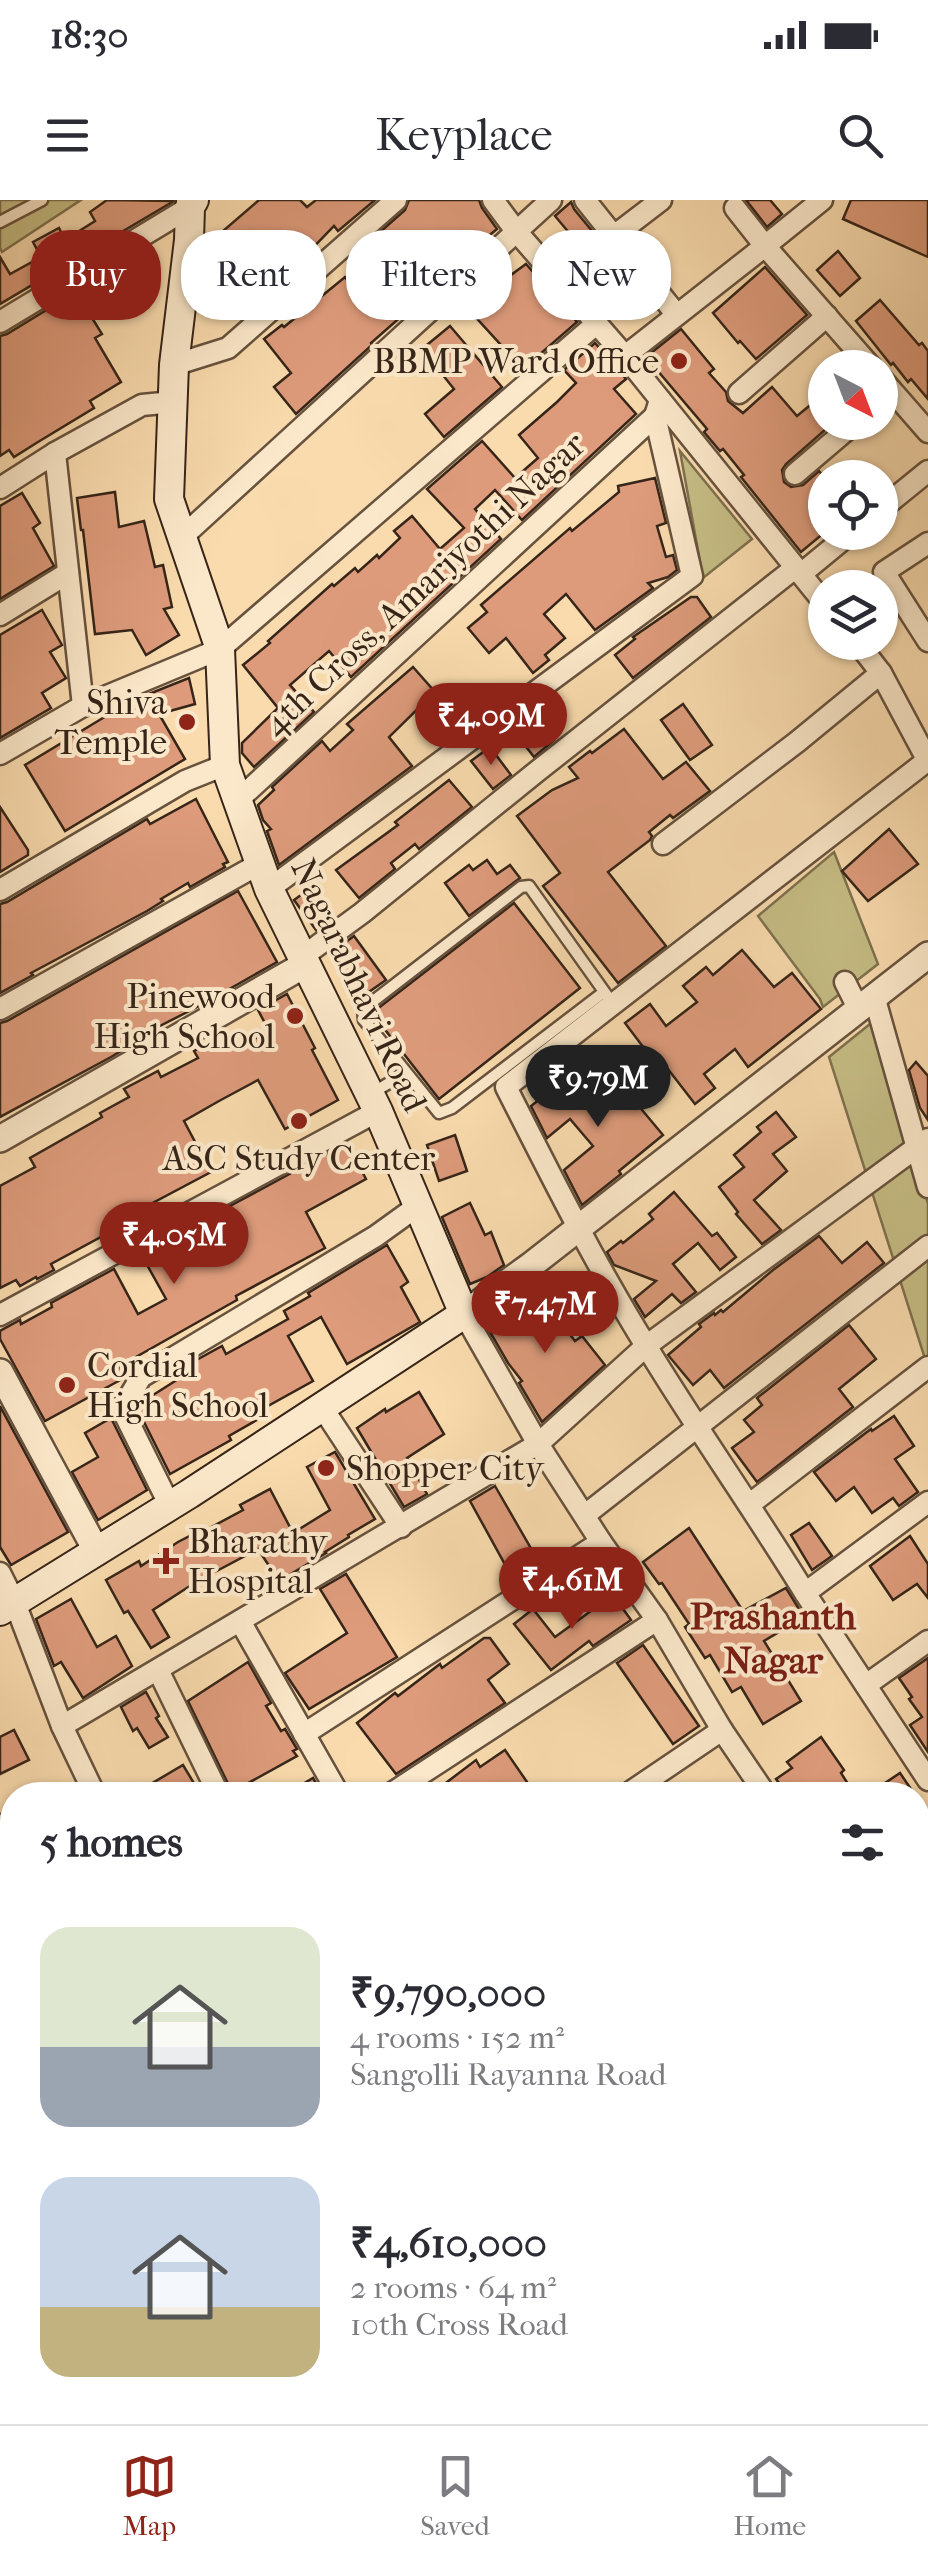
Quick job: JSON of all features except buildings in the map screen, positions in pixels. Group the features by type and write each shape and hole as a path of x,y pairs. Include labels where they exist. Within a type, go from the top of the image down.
{"main road":[{"name":"Nagarabhavi Road","path":"189,230 190,202"},
{"name":"Nagarabhavi Road","path":"181,307 174,365 169,499 220,648 225,765 264,877 374,1102 464,1314"},
{"path":"8,1607 464,1314"}],"street":[{"path":"326,260 396,200"},
{"path":"494,200 624,356 658,408 808,583"},
{"path":"181,538 551,200"},
{"path":"585,200 609,230"},
{"path":"622,230 661,200"},
{"path":"624,356 822,200"},
{"path":"0,322 190,202"},
{"path":"735,208 856,350"},
{"path":"671,308 676,314"},
{"path":"739,394 827,316"},
{"path":"174,365 228,348 257,320"},
{"path":"0,754 83,706 220,648 596,324"},
{"path":"0,488 142,405 173,402"},
{"path":"898,403 928,432"},
{"path":"0,1009 264,877 692,576 658,408"},
{"name":"4th Cross, Amarjyothi Nagar","path":"237,801 658,408"},
{"path":"795,474 835,440"},
{"path":"54,453 83,706"},
{"path":"898,495 928,470"},
{"path":"928,543 884,572 928,641"},
{"path":"0,1139 304,961 535,773 827,550"},
{"path":"0,615 68,573"},
{"path":"871,660 928,760 609,998 506,1087 577,1228 646,1346 928,1780"},
{"path":"663,844 881,673"},
{"path":"0,890 185,780 225,765"},
{"path":"757,1782 657,1620 538,1444 464,1314 928,955"},
{"path":"844,982 866,1002 922,1144 928,1187"},
{"path":"0,1316 374,1102"},
{"path":"62,1726 538,1444 646,1346 922,1144"},
{"path":"170,1506 122,1410 141,1377 376,1236 420,1205"},
{"path":"585,1515 928,1246"},
{"path":"750,1504 928,1367"},
{"path":"0,1372 97,1552"},
{"path":"322,1407 400,1527"},
{"path":"805,1593 928,1502"},
{"path":"304,1734 601,1542"},
{"path":"0,1573 8,1607 90,1782"},
{"path":"409,1782 657,1620"},
{"path":"240,1622 332,1782"},
{"path":"866,1685 928,1641"},
{"path":"158,1670 214,1782"},
{"path":"645,1782 722,1730"}],"lane":[{"path":"0,222 42,200"},
{"path":"528,886 609,998 452,1108 439,1113 364,1020 362,1009 521,887 528,886"},
{"path":"374,1102 406,1073"}],"shaded area":[{"path":"0,200 81,200 2,252"},
{"path":"680,451 752,539 703,578"},
{"path":"834,852 878,964 823,1007 758,916"},
{"path":"875,1020 928,1204 928,1368 829,1057"}],"place":[{"name":"BBMP Ward Office","path":"679,361"},
{"name":"Shiva Temple","path":"187,722"},
{"name":"Pinewood High School","path":"295,1016"},
{"name":"ASC Study Center","path":"299,1121"},
{"name":"Cordial High School","path":"67,1385"},
{"name":"Shopper City","path":"326,1468"},
{"name":"Bharathy Hospital","path":"166,1561"}],"district":[{"name":"Prashanth Nagar","path":"773,1638"}]}
